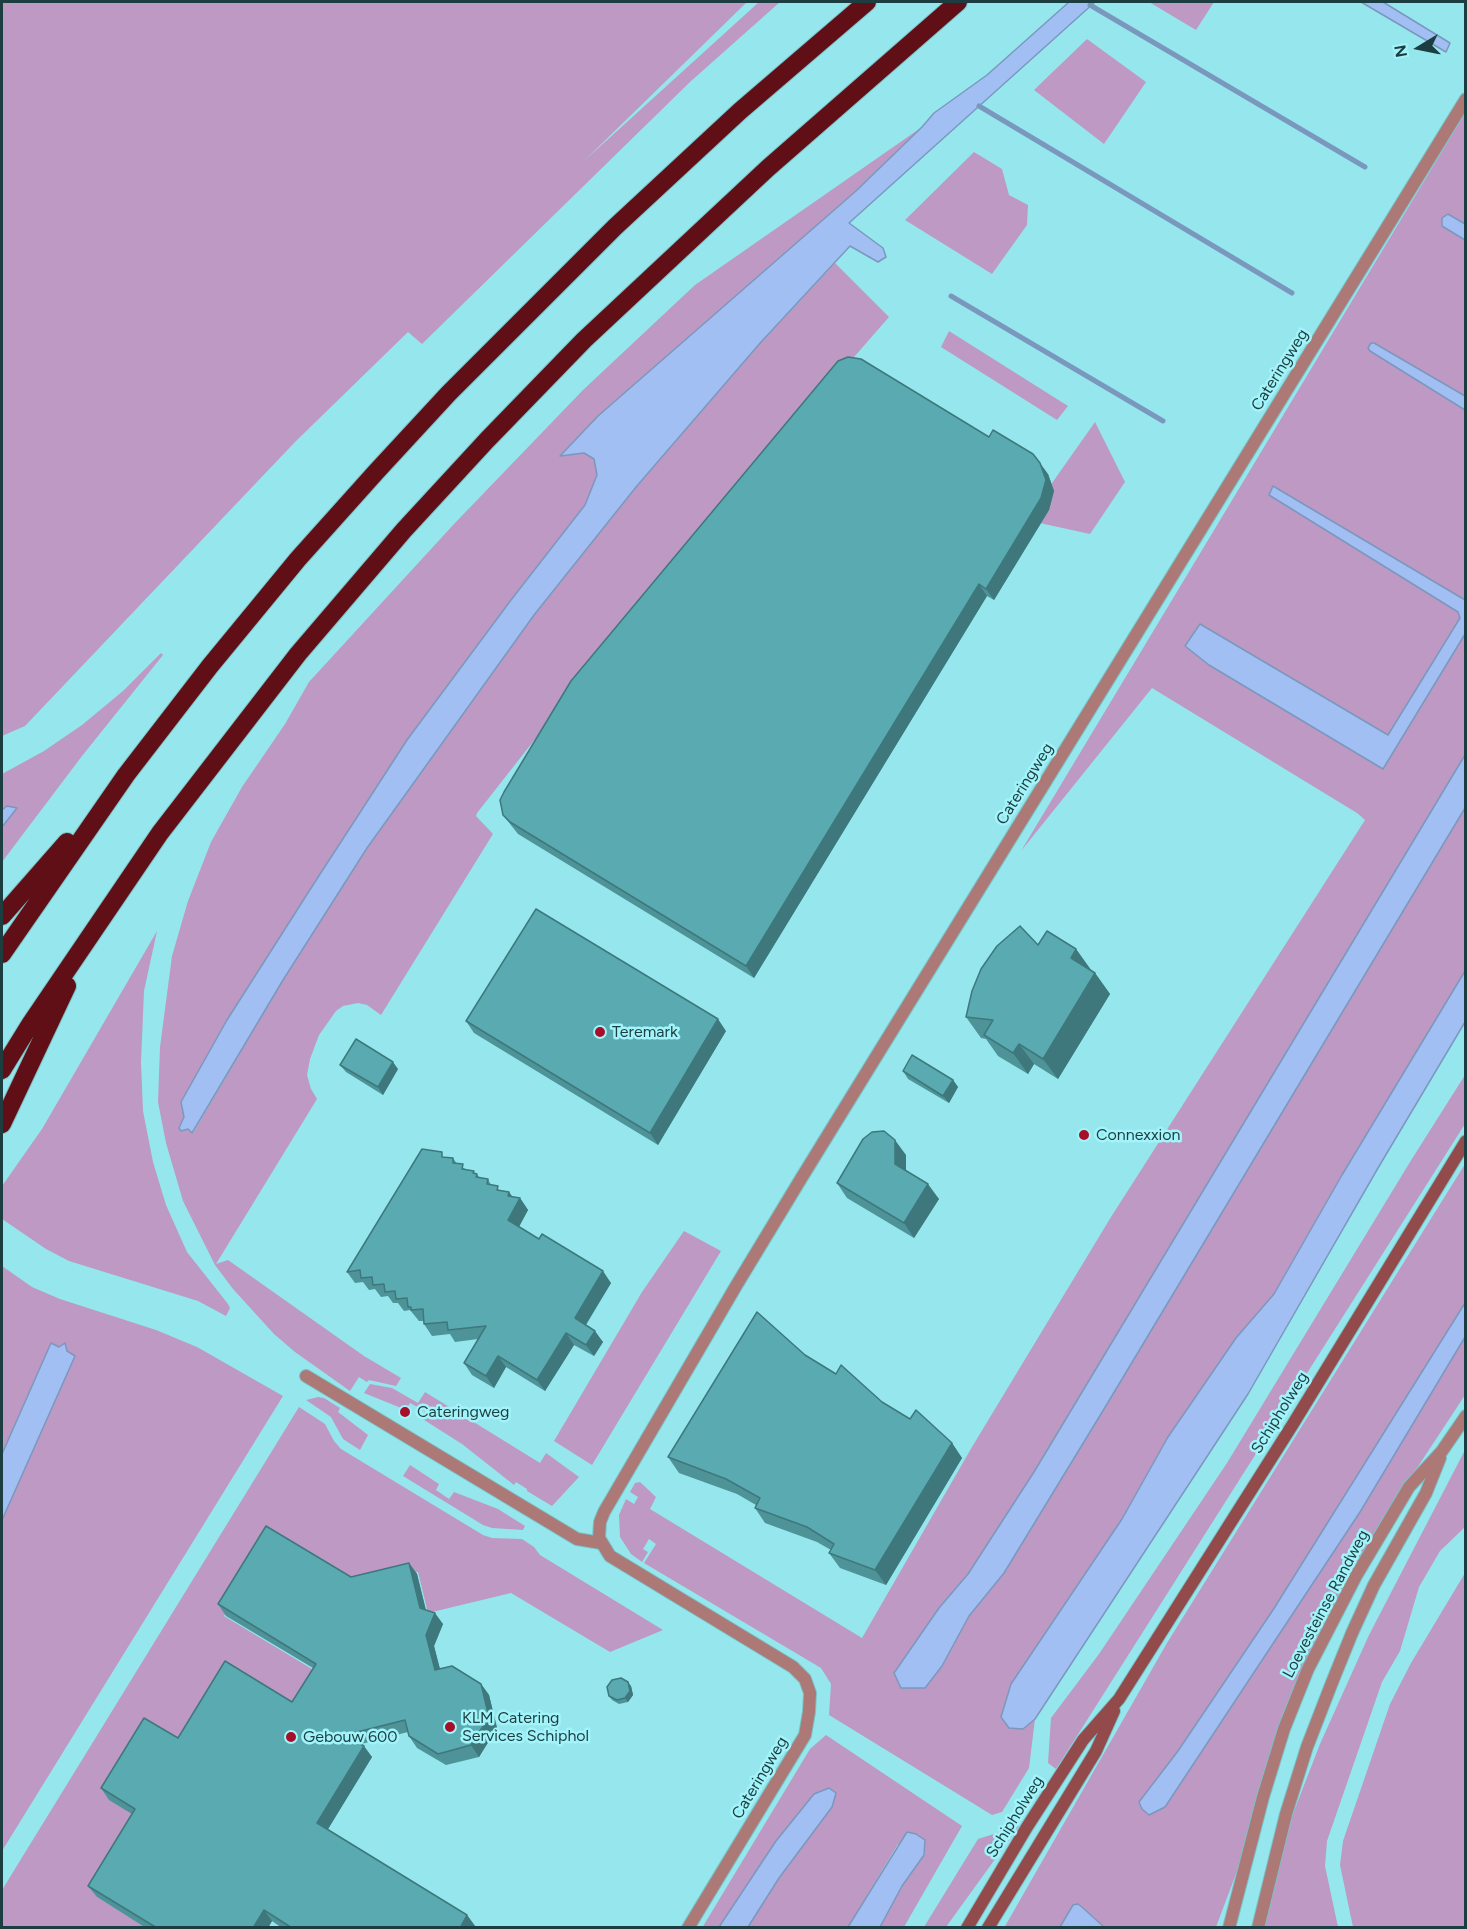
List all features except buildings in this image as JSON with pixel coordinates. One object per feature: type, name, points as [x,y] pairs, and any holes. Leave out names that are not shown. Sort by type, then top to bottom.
[{"type":"highway","points":[[2,954],[126,775],[210,666],[298,559],[449,393],[615,227],[740,111],[867,2]]},
{"type":"highway","points":[[2,1070],[160,833],[298,654],[404,530],[479,448],[584,340],[768,168],[958,2]]},
{"type":"highway","points":[[2,916],[126,775]]},
{"type":"highway","points":[[2,1124],[92,933]]},
{"type":"main road","name":"Schipholweg","points":[[987,1928],[1096,1751],[1119,1699],[1293,1424],[1466,1141]]},
{"type":"main road","name":"Schipholweg","points":[[967,1928],[1083,1740],[1119,1699]]},
{"type":"street","name":"Cateringweg","points":[[688,1928],[805,1735],[810,1712],[810,1693],[805,1679],[793,1667],[615,1560],[606,1552],[601,1543],[600,1522],[604,1512],[784,1206],[1466,99]]},
{"type":"street","points":[[306,1376],[577,1539],[601,1543]]},
{"type":"street","name":"Loevesteinse Randweg","points":[[1229,1928],[1263,1797],[1284,1729],[1308,1669],[1356,1576],[1409,1487],[1442,1451],[1466,1416]]},
{"type":"street","name":"Loevesteinse Randweg","points":[[1258,1928],[1286,1814],[1307,1747],[1352,1633],[1374,1585],[1426,1493],[1442,1451]]},
{"type":"shaded area","points":[[2,2],[747,2],[584,161],[759,2],[780,2],[690,82],[422,344],[408,332],[295,442],[25,726],[2,736]]},
{"type":"shaded area","points":[[1149,2],[1214,2],[1196,30]]},
{"type":"shaded area","points":[[1087,39],[1146,82],[1104,144],[1034,90]]},
{"type":"shaded area","points":[[1465,113],[1465,224],[1448,214],[1442,226],[1465,240],[1465,396],[1374,343],[1370,351],[1465,410],[1465,600],[1273,486],[1269,495],[1458,612],[1460,618],[1388,735],[1200,624],[1185,646],[1383,769],[1465,634],[1465,755],[1034,1472],[968,1574],[939,1608],[894,1673],[942,1666],[969,1616],[1004,1573],[1465,808],[1465,971],[1342,1175],[1274,1294],[1236,1338],[1168,1437],[1122,1519],[1011,1684],[1001,1717],[1009,1728],[1023,1729],[1035,1719],[1029,1768],[1002,1812],[992,1815],[829,1715],[831,1684],[821,1668],[644,1563],[656,1544],[649,1539],[643,1549],[648,1552],[642,1562],[631,1554],[620,1537],[619,1515],[626,1499],[634,1504],[638,1497],[630,1492],[635,1483],[640,1482],[656,1497],[650,1509],[862,1638],[972,1447],[1111,1217],[1365,820],[1152,688],[1021,851]]},
{"type":"shaded area","points":[[922,127],[856,191],[570,454],[577,452],[590,455],[597,465],[597,475],[585,505],[407,740],[313,885],[181,1102],[184,1117],[179,1128],[181,1131],[188,1129],[193,1133],[283,980],[367,848],[534,615],[636,487],[761,342],[835,263],[889,317],[668,570],[477,813],[476,816],[493,834],[381,1015],[367,1005],[358,1003],[343,1006],[336,1011],[319,1035],[310,1059],[307,1075],[317,1099],[216,1264],[228,1260],[364,1356],[401,1378],[396,1386],[369,1380],[367,1382],[359,1377],[350,1391],[295,1352],[274,1334],[233,1289],[215,1265],[183,1201],[166,1143],[158,1102],[160,1047],[172,956],[188,901],[211,842],[242,787],[285,724],[309,682],[454,524],[583,390],[695,285]]},
{"type":"shaded area","points":[[974,152],[1002,169],[1009,195],[1028,205],[1027,225],[992,274],[905,220]]},
{"type":"shaded area","points":[[949,331],[1068,406],[1057,420],[941,347]]},
{"type":"shaded area","points":[[1095,422],[1125,482],[1090,534],[1026,520]]},
{"type":"shaded area","points":[[161,653],[163,655],[82,756],[2,862],[2,774],[44,751],[82,725],[123,691]]},
{"type":"shaded area","points":[[157,931],[144,991],[141,1062],[143,1111],[153,1162],[166,1205],[187,1252],[228,1304],[230,1308],[226,1316],[198,1301],[69,1261],[46,1249],[2,1219],[2,1186],[42,1129]]},
{"type":"shaded area","points":[[1465,1075],[1465,1124],[1056,1769],[1048,1763],[1051,1718],[1099,1654],[1227,1463]]},
{"type":"shaded area","points":[[1465,1164],[1465,1303],[1273,1610],[1178,1751],[1140,1802],[1165,1807],[1360,1512],[1465,1337],[1465,1395],[1381,1523],[1316,1638],[1282,1716],[1245,1850],[1216,1927],[1104,1927],[1078,1904],[1073,1905],[1060,1927],[1004,1928],[1167,1643]]},
{"type":"shaded area","points":[[684,1231],[721,1251],[592,1465],[554,1441],[642,1292]]},
{"type":"shaded area","points":[[2,1266],[32,1287],[60,1299],[156,1330],[197,1347],[283,1396],[2,1851]]},
{"type":"shaded area","points":[[370,1384],[392,1388],[418,1403],[425,1392],[540,1463],[546,1453],[579,1477],[552,1506],[516,1482],[514,1485],[462,1444],[421,1418],[425,1411],[410,1403],[406,1410],[364,1393]]},
{"type":"shaded area","points":[[318,1397],[340,1408],[338,1412],[368,1435],[360,1450],[343,1439],[331,1417],[306,1400]]},
{"type":"shaded area","points":[[299,1407],[325,1424],[341,1449],[483,1535],[492,1538],[522,1539],[534,1547],[540,1555],[663,1630],[610,1652],[511,1593],[428,1613],[418,1572],[358,1587],[272,1535],[224,1616],[322,1675],[299,1712],[143,1820],[97,1897],[145,1927],[2,1927],[2,1890]]},
{"type":"shaded area","points":[[1465,1450],[1465,1527],[1440,1551],[1419,1587],[1400,1651],[1382,1682],[1327,1841],[1325,1866],[1338,1927],[1264,1928],[1282,1842],[1320,1744],[1369,1635]]},
{"type":"shaded area","points":[[410,1465],[439,1484],[436,1490],[449,1499],[454,1492],[498,1509],[525,1526],[523,1530],[492,1528],[483,1525],[403,1476]]},
{"type":"shaded area","points":[[1465,1573],[1465,1927],[1353,1927],[1340,1865],[1343,1841],[1390,1704],[1411,1663]]},
{"type":"shaded area","points":[[826,1735],[962,1826],[904,1927],[880,1927],[902,1886],[924,1855],[898,1844],[848,1927],[748,1927],[779,1878],[776,1841],[719,1927],[702,1928],[810,1749]]},
{"type":"shaded area","points":[[1019,1826],[946,1927],[924,1927],[978,1839]]},
{"type":"water","points":[[1069,2],[1095,2],[849,223],[883,248],[886,257],[878,262],[850,246],[761,342],[636,487],[534,615],[367,848],[283,980],[192,1133],[188,1129],[181,1131],[179,1128],[184,1117],[181,1102],[227,1020],[313,885],[407,740],[585,505],[597,475],[594,459],[584,453],[560,456],[598,416],[856,191],[934,113],[987,75]]},
{"type":"water","points":[[1361,2],[1383,2],[1450,43],[1446,52]]},
{"type":"water","points":[[1448,214],[1465,224],[1465,240],[1442,226],[1442,218]]},
{"type":"water","points":[[1371,343],[1465,396],[1465,410],[1370,351],[1368,348]]},
{"type":"water","points":[[1273,486],[1465,600],[1465,634],[1383,769],[1209,665],[1185,646],[1200,624],[1388,735],[1460,618],[1458,612],[1269,495]]},
{"type":"water","points":[[1465,755],[1465,808],[1104,1409],[1004,1573],[969,1616],[942,1666],[925,1688],[901,1688],[894,1673],[939,1608],[968,1574],[1034,1472]]},
{"type":"water","points":[[7,806],[17,808],[2,827],[2,810]]},
{"type":"water","points":[[1465,971],[1465,1022],[1248,1394],[1035,1719],[1023,1729],[1009,1728],[1001,1717],[1011,1684],[1122,1519],[1168,1437],[1236,1338],[1274,1294],[1342,1175]]},
{"type":"water","points":[[1465,1303],[1465,1337],[1360,1512],[1165,1807],[1149,1815],[1142,1809],[1139,1802],[1178,1751],[1273,1610]]},
{"type":"water","points":[[51,1343],[59,1347],[65,1343],[67,1351],[75,1356],[2,1520],[2,1454]]},
{"type":"water","points":[[829,1788],[836,1793],[832,1807],[779,1878],[748,1927],[719,1927],[776,1841],[814,1794]]},
{"type":"water","points":[[907,1832],[916,1834],[925,1840],[924,1855],[902,1886],[880,1927],[848,1927]]},
{"type":"water","points":[[1078,1904],[1104,1927],[1060,1927],[1073,1905]]},
{"type":"waterway","points":[[1090,5],[1365,167]]},
{"type":"waterway","points":[[979,106],[1292,293]]},
{"type":"waterway","points":[[951,296],[1163,421]]},
{"type":"place","name":"Teremark","points":[[600,1032]]},
{"type":"place","name":"Connexxion","points":[[1084,1135]]},
{"type":"place","name":"Cateringweg","points":[[405,1412]]},
{"type":"place","name":"KLM Catering Services Schiphol","points":[[450,1727]]},
{"type":"place","name":"Gebouw 600","points":[[291,1737]]}]
